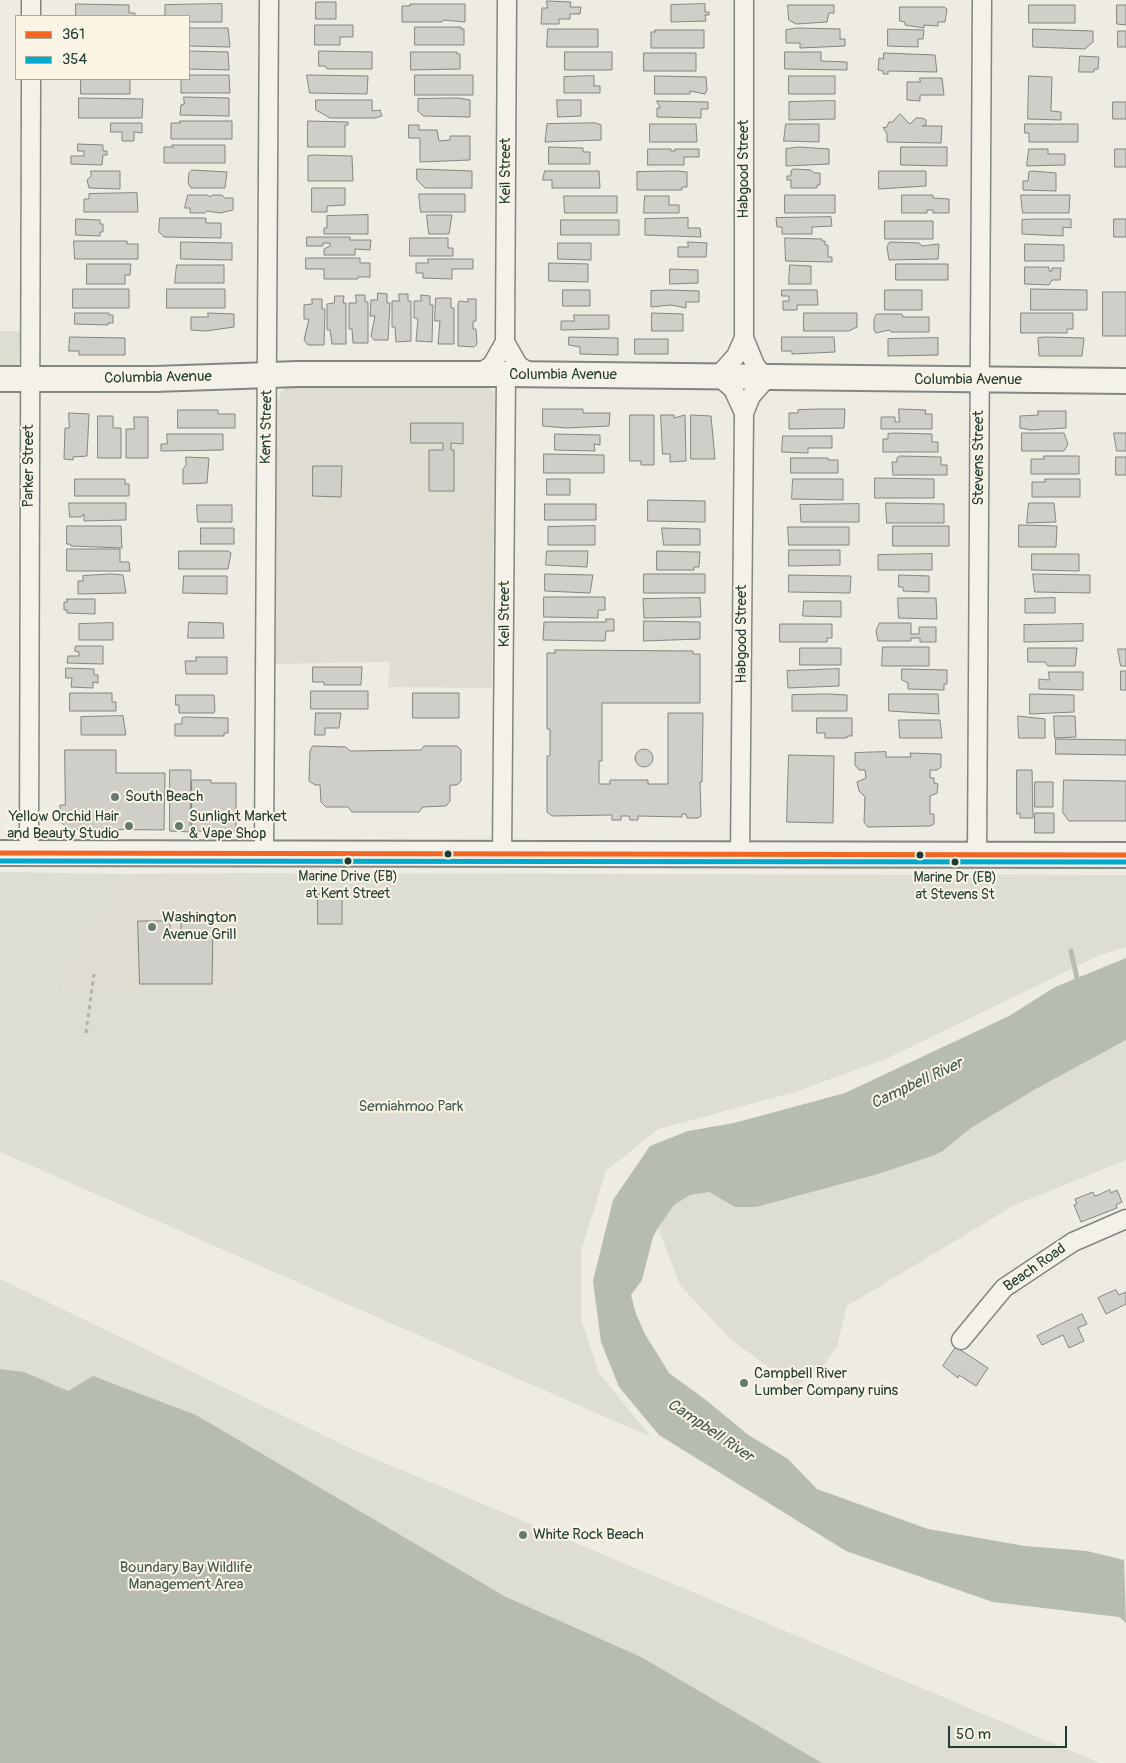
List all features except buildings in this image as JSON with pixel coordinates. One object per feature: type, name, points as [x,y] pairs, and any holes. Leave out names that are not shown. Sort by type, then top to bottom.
[{"type":"street","points":[[30,15],[31,0]]},
{"type":"street","name":"Kent Street","points":[[264,853],[269,0]]},
{"type":"street","name":"Keil Street","points":[[478,374],[492,365],[505,342],[506,0]]},
{"type":"street","name":"Habgood Street","points":[[740,856],[744,413],[751,396],[766,378],[755,365],[744,338],[744,0]]},
{"type":"street","name":"Stevens Street","points":[[977,856],[982,0]]},
{"type":"street","name":"Parker Street","points":[[29,853],[30,80]]},
{"type":"street","name":"Habgood Street","points":[[744,338],[736,356],[718,376],[732,389],[744,413]]},
{"type":"street","name":"Keil Street","points":[[505,342],[518,365],[531,374]]},
{"type":"street","name":"Columbia Avenue","points":[[0,379],[162,378],[268,374],[531,374],[1126,381]]},
{"type":"street","name":"Keil Street","points":[[502,855],[506,374]]},
{"type":"street","points":[[0,853],[740,856],[1126,855]]},
{"type":"street","name":"Beach Road","points":[[961,1340],[1004,1288],[1073,1242],[1126,1219]]},
{"type":"path","points":[[86,1033],[94,974]]},
{"type":"shaded area","points":[[289,385],[484,385],[495,392],[498,398],[498,482],[494,514],[492,688],[388,687],[390,662],[271,664],[276,408],[281,392]]},
{"type":"shaded area","points":[[234,873],[234,999],[58,998],[56,981],[125,874]]},
{"type":"green space","points":[[0,331],[21,331],[18,365],[0,372]]},
{"type":"green space","name":"Semiahmoo Park","points":[[0,872],[125,874],[56,981],[58,998],[234,999],[234,873],[1126,875],[1126,947],[1100,955],[888,1058],[795,1092],[658,1129],[606,1171],[581,1251],[581,1319],[599,1373],[651,1437],[0,1152]]},
{"type":"green space","points":[[1126,1040],[1126,1160],[1013,1206],[847,1306],[837,1346],[819,1372],[795,1386],[730,1339],[680,1285],[658,1228],[674,1205],[690,1195],[709,1192],[735,1207],[878,1174],[943,1151],[971,1128],[1036,1089]]},
{"type":"green space","name":"Boundary Bay Wildlife Management Area","points":[[0,1279],[354,1450],[1100,1763],[0,1763]]},
{"type":"water","name":"Campbell River","points":[[1126,958],[1126,1040],[1036,1089],[971,1128],[943,1151],[932,1156],[878,1174],[756,1207],[735,1207],[709,1192],[690,1195],[674,1205],[658,1228],[653,1237],[642,1280],[631,1295],[636,1314],[645,1334],[669,1373],[706,1400],[747,1434],[788,1459],[817,1489],[928,1529],[1025,1546],[1087,1551],[1124,1560],[1126,1623],[1119,1617],[993,1602],[846,1551],[659,1435],[619,1387],[601,1342],[593,1281],[613,1200],[650,1146],[688,1131],[734,1123],[845,1093],[1009,1016],[1055,987]]},
{"type":"water","name":"Boundary Bay Wildlife Management Area","points":[[0,1369],[24,1372],[68,1391],[93,1376],[196,1415],[506,1597],[641,1657],[822,1763],[0,1763]]},
{"type":"waterway","points":[[1071,951],[1078,983]]},
{"type":"transit line","name":"361","points":[[0,853],[1126,855]]},
{"type":"transit line","name":"354","points":[[0,861],[1126,862]]},
{"type":"place","name":"South Beach","points":[[115,797]]},
{"type":"place","name":"Yellow Orchid Hair and Beauty Studio","points":[[129,826]]},
{"type":"place","name":"Sunlight Market & Vape Shop","points":[[179,826]]},
{"type":"place","name":"Marine Drive (EB) at Kent Street","points":[[348,861]]},
{"type":"place","name":"Marine Dr (EB) at Stevens St","points":[[955,862]]},
{"type":"place","name":"Washington Avenue Grill","points":[[152,927]]},
{"type":"place","name":"Campbell River Lumber Company ruins","points":[[744,1383]]},
{"type":"place","name":"White Rock Beach","points":[[523,1535]]}]
